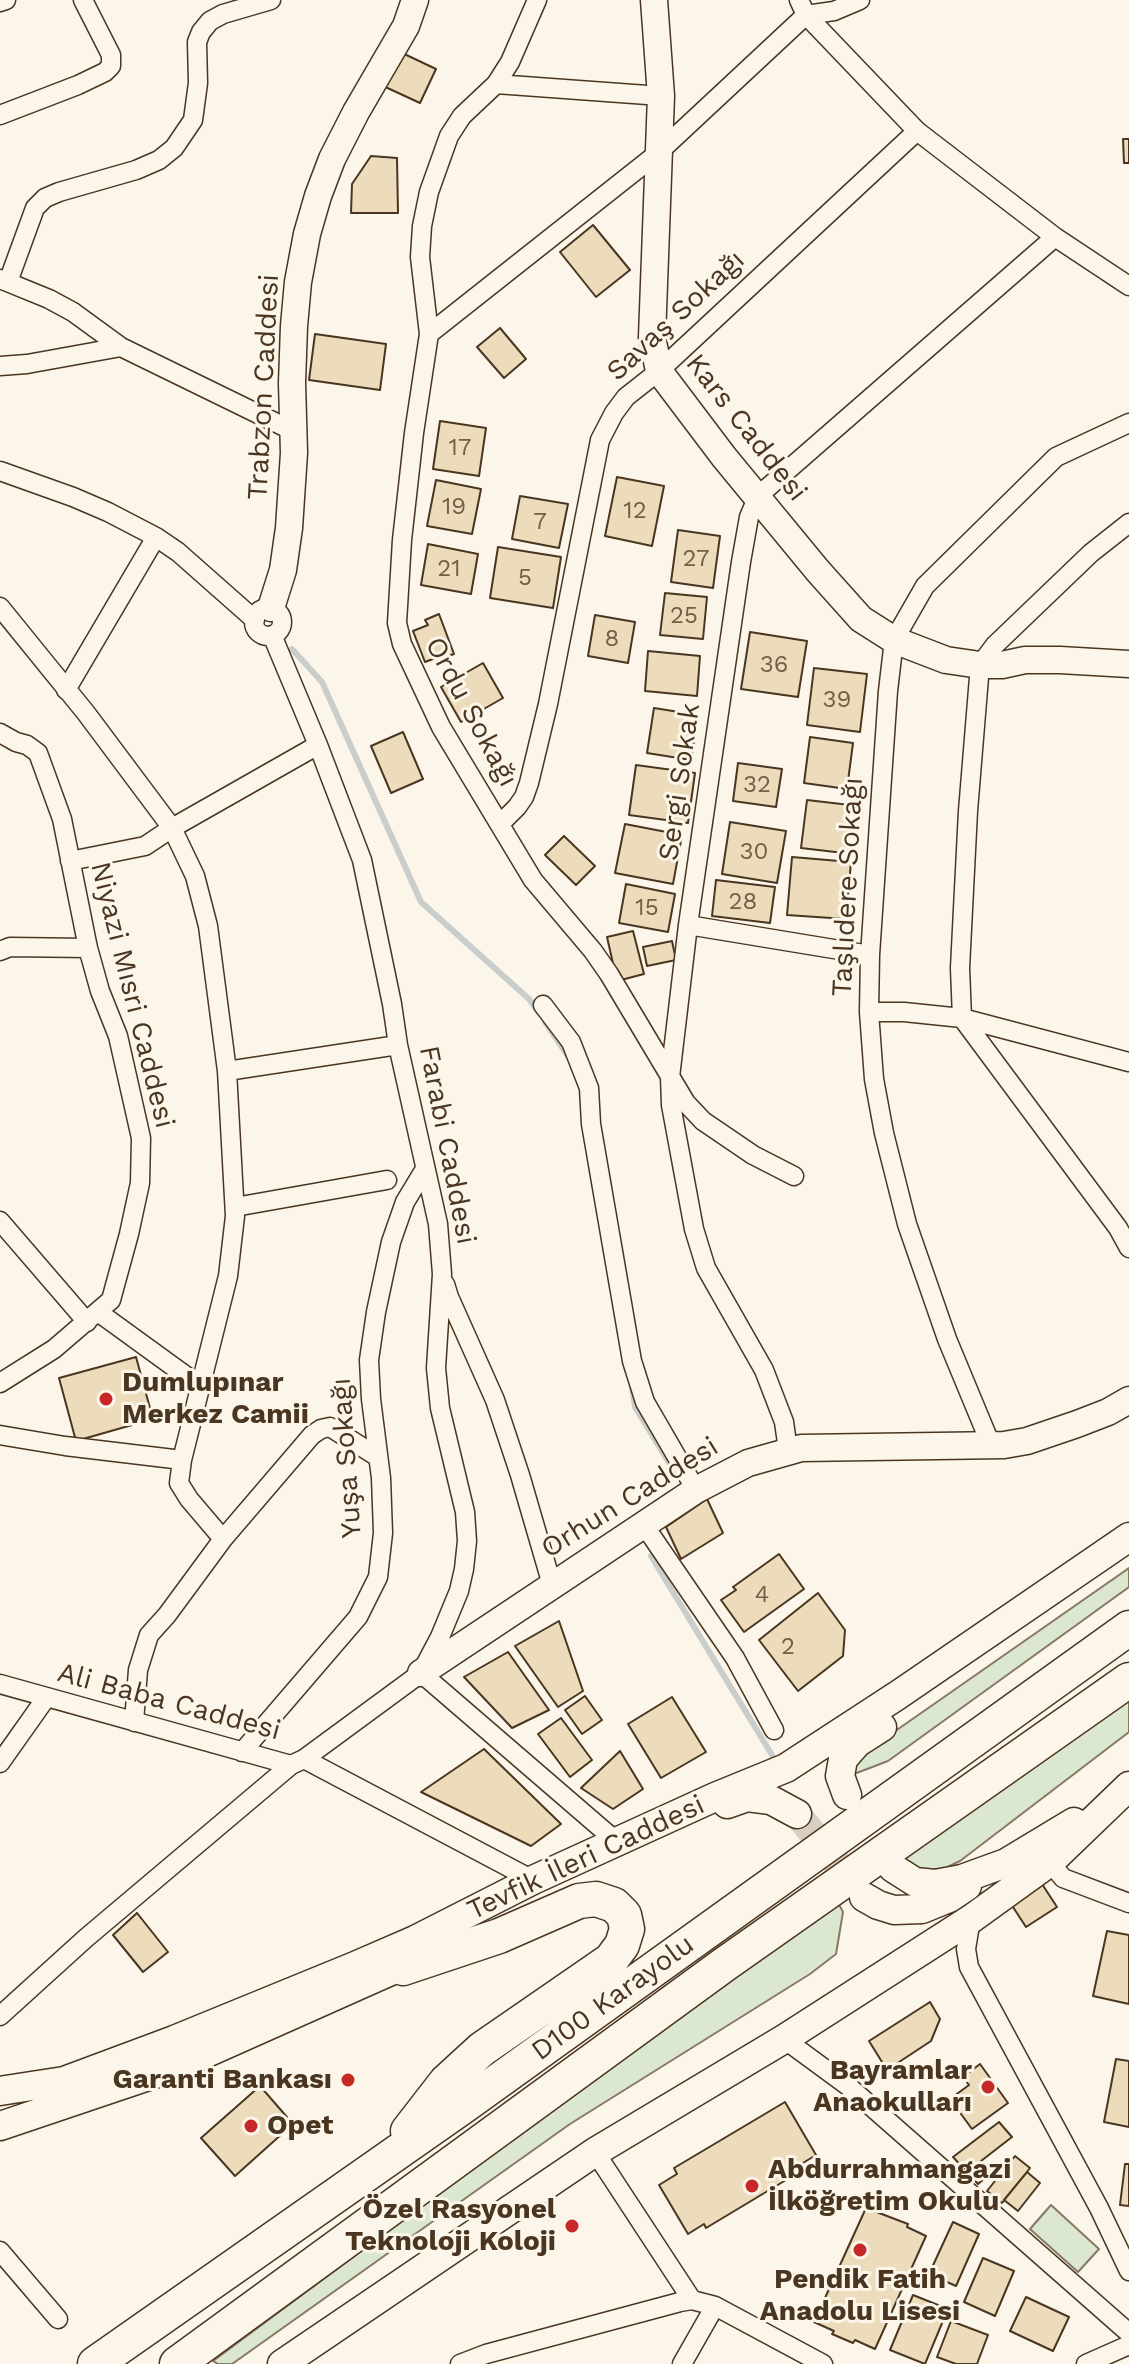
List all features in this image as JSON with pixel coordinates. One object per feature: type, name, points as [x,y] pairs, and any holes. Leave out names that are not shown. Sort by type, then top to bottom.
[{"type":"highway","points":[[1092,1655],[1129,1619]]},
{"type":"highway","name":"D100 Karayolu","points":[[95,2364],[1129,1628]]},
{"type":"highway","name":"D100 Karayolu","points":[[177,2364],[725,1964],[1129,1680]]},
{"type":"highway","points":[[386,2159],[446,2082],[482,2049],[611,1960],[622,1945],[627,1929],[624,1915],[614,1905],[596,1899],[579,1901],[499,1936],[403,1968]]},
{"type":"highway","points":[[193,2364],[267,2300]]},
{"type":"main road","name":"Tevfik İleri Caddesi","points":[[0,2091],[64,2081],[174,2040],[415,1940],[533,1880],[786,1768],[1129,1537]]},
{"type":"main road","points":[[847,1795],[840,1776],[843,1759],[857,1743],[1129,1556]]},
{"type":"main road","points":[[864,1897],[894,1910],[922,1909],[949,1898],[1068,1827],[1129,1777]]},
{"type":"main road","points":[[282,2364],[595,2152],[784,2039],[971,1919],[1050,1862],[1129,1786]]},
{"type":"main road","points":[[0,2126],[175,2067],[403,1968],[594,1866],[713,1808],[747,1797],[771,1800],[797,1814]]},
{"type":"main road","points":[[893,1868],[915,1882],[935,1884],[962,1879],[1006,1863]]},
{"type":"street","points":[[0,2],[6,0]]},
{"type":"street","points":[[0,115],[78,85],[111,66],[111,55],[83,0]]},
{"type":"street","points":[[271,0],[223,14],[210,21],[201,32],[197,42],[198,83],[193,120],[174,148],[159,160],[136,170],[45,198],[35,208],[4,280],[73,312],[121,347],[293,431]]},
{"type":"street","name":"Trabzon Caddesi","points":[[263,614],[283,570],[289,528],[298,282],[311,222],[332,159],[406,26],[415,0]]},
{"type":"street","name":"Ordu Sokağı","points":[[537,0],[510,62],[496,84],[462,116],[449,136],[429,192],[420,257],[429,334],[402,540],[397,623],[402,644],[441,727],[533,880],[609,974],[686,1103],[703,1121],[753,1155],[794,1176]]},
{"type":"street","name":"Kars Caddesi","points":[[654,0],[661,96],[652,337],[659,371],[724,457],[861,619],[894,640],[946,660],[1024,670],[1129,676]]},
{"type":"street","points":[[802,7],[834,11],[860,0]]},
{"type":"street","points":[[802,7],[917,131],[1055,237],[1129,286]]},
{"type":"street","points":[[429,334],[658,153],[802,7]]},
{"type":"street","points":[[496,84],[661,96]]},
{"type":"street","name":"Savaş Sokağı","points":[[500,824],[517,807],[529,783],[558,658],[600,440],[614,413],[626,397],[659,371],[917,131]]},
{"type":"street","points":[[758,496],[1055,237]]},
{"type":"street","points":[[0,366],[121,347]]},
{"type":"street","name":"Taşlıdere Sokağı","points":[[991,1445],[937,1312],[903,1211],[874,1079],[869,1012],[870,955],[894,640],[925,586],[1056,457],[1129,423]]},
{"type":"street","points":[[0,471],[73,497],[156,537],[263,614]]},
{"type":"street","name":"Sergi Sokak","points":[[758,496],[749,517],[741,562],[688,925],[670,1077],[679,1156],[694,1229],[706,1268],[764,1370],[784,1422],[788,1450]]},
{"type":"street","points":[[1129,523],[1091,553],[995,645],[966,843],[960,968],[962,1018],[1124,1224],[1129,1248]]},
{"type":"street","points":[[66,690],[156,537]]},
{"type":"street","points":[[0,607],[172,828],[195,876],[208,926],[227,1071],[235,1207],[228,1276],[179,1483],[223,1539]]},
{"type":"street","name":"Farabi Caddesi","points":[[0,2016],[86,1938],[298,1762],[421,1673],[440,1637],[459,1591],[464,1569],[467,1541],[465,1512],[440,1408],[436,1368],[442,1274],[438,1224],[398,1045],[362,860],[272,635],[279,630],[282,622],[279,613],[263,614]]},
{"type":"street","name":"Kars Caddesi","points":[[991,665],[1025,660],[1129,664]]},
{"type":"street","name":"Niyazi Mısri Caddesi","points":[[0,733],[38,753],[62,819],[88,948],[100,991],[118,1036],[141,1138],[140,1183],[111,1300],[54,1349],[0,1383]]},
{"type":"street","points":[[70,861],[145,846],[318,745]]},
{"type":"street","points":[[688,925],[870,955]]},
{"type":"street","points":[[0,951],[10,947],[88,948]]},
{"type":"street","points":[[543,1005],[571,1042],[589,1088],[591,1124],[632,1361],[645,1402],[696,1490]]},
{"type":"street","points":[[869,1012],[962,1018],[1129,1062]]},
{"type":"street","points":[[227,1071],[398,1045]]},
{"type":"street","name":"Yuşa Sokağı","points":[[242,1752],[358,1617],[378,1577],[383,1533],[369,1360],[391,1242],[405,1202],[425,1169]]},
{"type":"street","points":[[235,1207],[387,1180]]},
{"type":"street","points":[[1,1222],[92,1317],[200,1386]]},
{"type":"street","points":[[442,1274],[449,1297],[495,1400],[552,1585]]},
{"type":"street","name":"Orhun Caddesi","points":[[421,1673],[696,1490],[748,1463],[788,1450],[991,1445],[1027,1441],[1108,1412],[1129,1400]]},
{"type":"street","points":[[134,1722],[138,1670],[149,1635],[223,1539],[312,1435],[330,1427],[378,1457]]},
{"type":"street","points":[[0,1435],[182,1460]]},
{"type":"street","points":[[644,1525],[735,1658],[774,1730]]},
{"type":"street","points":[[421,1673],[617,1842]]},
{"type":"street","name":"Ali Baba Caddesi","points":[[0,1684],[242,1752],[298,1762],[533,1880]]},
{"type":"street","points":[[0,1763],[46,1698]]},
{"type":"street","points":[[1050,1862],[1063,1878],[1129,1903]]},
{"type":"street","points":[[971,1919],[966,1949],[969,1967],[1099,2208],[1129,2271]]},
{"type":"street","points":[[784,2039],[848,2086],[1129,2333]]},
{"type":"street","points":[[595,2152],[692,2300]]},
{"type":"street","points":[[0,2251],[58,2319]]},
{"type":"street","points":[[460,2364],[486,2354],[692,2300],[715,2306],[823,2364]]},
{"type":"street","points":[[682,2364],[715,2306]]},
{"type":"street","points":[[1086,2364],[1129,2345]]},
{"type":"green space","points":[[1129,1568],[1129,1587],[888,1761],[854,1774],[848,1764]]},
{"type":"green space","points":[[1129,1693],[1129,1732],[960,1861],[927,1877],[902,1860]]},
{"type":"green space","points":[[836,1899],[843,1912],[836,1954],[810,1974],[570,2124],[232,2364],[213,2361]]},
{"type":"green space","points":[[1051,2205],[1099,2249],[1078,2272],[1030,2229]]},
{"type":"building","points":[[398,51],[436,69],[420,103],[381,85]]},
{"type":"building","points":[[1123,139],[1129,139],[1129,163],[1124,163]]},
{"type":"building","points":[[371,156],[397,158],[398,213],[351,213],[352,184]]},
{"type":"building","points":[[593,225],[630,270],[596,297],[560,252]]},
{"type":"building","points":[[500,328],[526,359],[504,378],[477,347]]},
{"type":"building","points":[[315,334],[386,344],[380,390],[309,380]]},
{"type":"building","points":[[440,421],[486,428],[479,476],[433,469]]},
{"type":"building","points":[[617,477],[664,486],[652,546],[605,536]]},
{"type":"building","points":[[436,480],[481,489],[472,534],[427,526]]},
{"type":"building","points":[[520,496],[568,504],[559,548],[512,539]]},
{"type":"building","points":[[678,530],[720,536],[713,588],[671,582]]},
{"type":"building","points":[[428,544],[478,554],[471,594],[421,585]]},
{"type":"building","points":[[498,547],[561,557],[553,608],[490,598]]},
{"type":"building","points":[[665,593],[707,597],[703,639],[660,635]]},
{"type":"building","points":[[439,614],[454,654],[425,662],[413,631],[428,625],[425,620]]},
{"type":"building","points":[[595,615],[635,622],[628,663],[588,656]]},
{"type":"building","points":[[750,632],[807,641],[798,697],[741,689]]},
{"type":"building","points":[[648,651],[700,656],[697,696],[645,691]]},
{"type":"building","points":[[483,663],[503,698],[461,722],[441,687]]},
{"type":"building","points":[[814,668],[867,674],[860,732],[807,725]]},
{"type":"building","points":[[654,708],[698,715],[691,760],[647,753]]},
{"type":"building","points":[[403,732],[423,779],[391,793],[371,746]]},
{"type":"building","points":[[810,737],[853,743],[847,789],[804,783]]},
{"type":"building","points":[[738,763],[782,769],[776,807],[733,801]]},
{"type":"building","points":[[636,765],[695,773],[688,823],[629,815]]},
{"type":"building","points":[[807,800],[850,805],[844,853],[801,848]]},
{"type":"building","points":[[730,822],[786,831],[777,883],[722,874]]},
{"type":"building","points":[[625,824],[682,835],[673,884],[615,873]]},
{"type":"building","points":[[564,836],[595,866],[576,885],[545,855]]},
{"type":"building","points":[[792,857],[851,862],[846,919],[787,915]]},
{"type":"building","points":[[716,880],[775,887],[770,923],[712,916]]},
{"type":"building","points":[[626,884],[675,894],[668,932],[619,923]]},
{"type":"building","points":[[633,931],[644,974],[617,981],[607,937]]},
{"type":"building","points":[[672,941],[676,960],[647,966],[643,947]]},
{"type":"building","name":"Dumlupınar Merkez Camii","points":[[136,1357],[153,1419],[76,1441],[59,1378]]},
{"type":"building","points":[[707,1499],[723,1533],[681,1559],[666,1527]]},
{"type":"building","points":[[779,1554],[804,1589],[744,1632],[721,1600],[736,1590],[733,1587]]},
{"type":"building","points":[[818,1593],[845,1630],[843,1656],[798,1691],[759,1640]]},
{"type":"building","points":[[559,1621],[583,1691],[558,1707],[515,1646]]},
{"type":"building","points":[[508,1652],[549,1710],[512,1728],[464,1677]]},
{"type":"building","points":[[585,1696],[602,1720],[582,1734],[565,1710]]},
{"type":"building","points":[[672,1697],[706,1752],[661,1778],[628,1724]]},
{"type":"building","points":[[561,1718],[592,1760],[570,1777],[538,1734]]},
{"type":"building","points":[[484,1749],[561,1824],[531,1846],[421,1792]]},
{"type":"building","points":[[620,1751],[643,1789],[613,1809],[581,1788]]},
{"type":"building","points":[[1042,1884],[1057,1907],[1026,1927],[1011,1904]]},
{"type":"building","points":[[137,1913],[168,1952],[143,1972],[113,1935]]},
{"type":"building","points":[[1107,1931],[1129,1935],[1129,2004],[1093,1996]]},
{"type":"building","points":[[930,2002],[940,2019],[931,2041],[887,2070],[869,2041]]},
{"type":"building","points":[[1116,2059],[1129,2061],[1129,2127],[1104,2122]]},
{"type":"building","points":[[980,2064],[1008,2103],[972,2129],[950,2099],[969,2085],[963,2077]]},
{"type":"building","points":[[260,2086],[293,2124],[235,2176],[201,2138]]},
{"type":"building","points":[[785,2102],[816,2155],[798,2166],[801,2171],[706,2228],[704,2224],[688,2234],[659,2185],[677,2174],[674,2168]]},
{"type":"building","points":[[999,2122],[1012,2137],[981,2161],[991,2173],[978,2184],[953,2157]]},
{"type":"building","points":[[1015,2156],[1030,2168],[1002,2203],[987,2191]]},
{"type":"building","points":[[1125,2164],[1129,2164],[1129,2206],[1120,2205]]},
{"type":"building","points":[[1027,2172],[1040,2183],[1018,2211],[1004,2200]]},
{"type":"building","name":"Pendik Fatih Anadolu Lisesi","points":[[866,2208],[908,2224],[907,2227],[926,2236],[875,2349],[832,2334],[834,2331],[814,2322]]},
{"type":"building","points":[[953,2222],[979,2234],[956,2286],[929,2274]]},
{"type":"building","points":[[983,2258],[1014,2271],[995,2316],[964,2302]]},
{"type":"building","points":[[913,2295],[948,2309],[925,2364],[890,2350]]},
{"type":"building","points":[[1026,2297],[1069,2317],[1053,2351],[1010,2331]]},
{"type":"building","points":[[951,2321],[988,2335],[977,2364],[956,2364],[937,2357]]},
{"type":"waterway","points":[[292,649],[322,682],[421,902],[529,999],[539,1013]]},
{"type":"waterway","points":[[545,1022],[568,1056]]},
{"type":"waterway","points":[[632,1387],[635,1407],[674,1471]]},
{"type":"waterway","points":[[651,1556],[772,1755]]},
{"type":"tunnel","points":[[797,1814],[862,1894]]},
{"type":"place","name":"Dumlupınar Merkez Camii","points":[[106,1399]]},
{"type":"place","name":"Garanti Bankası","points":[[348,2080]]},
{"type":"place","name":"Bayramlar Anaokulları","points":[[988,2087]]},
{"type":"place","name":"Opet","points":[[251,2126]]},
{"type":"place","name":"Abdurrahmangazi İlköğretim Okulu","points":[[752,2186]]},
{"type":"place","name":"Özel Rasyonel Teknoloji Koloji","points":[[572,2226]]},
{"type":"place","name":"Pendik Fatih Anadolu Lisesi","points":[[860,2250]]}]
